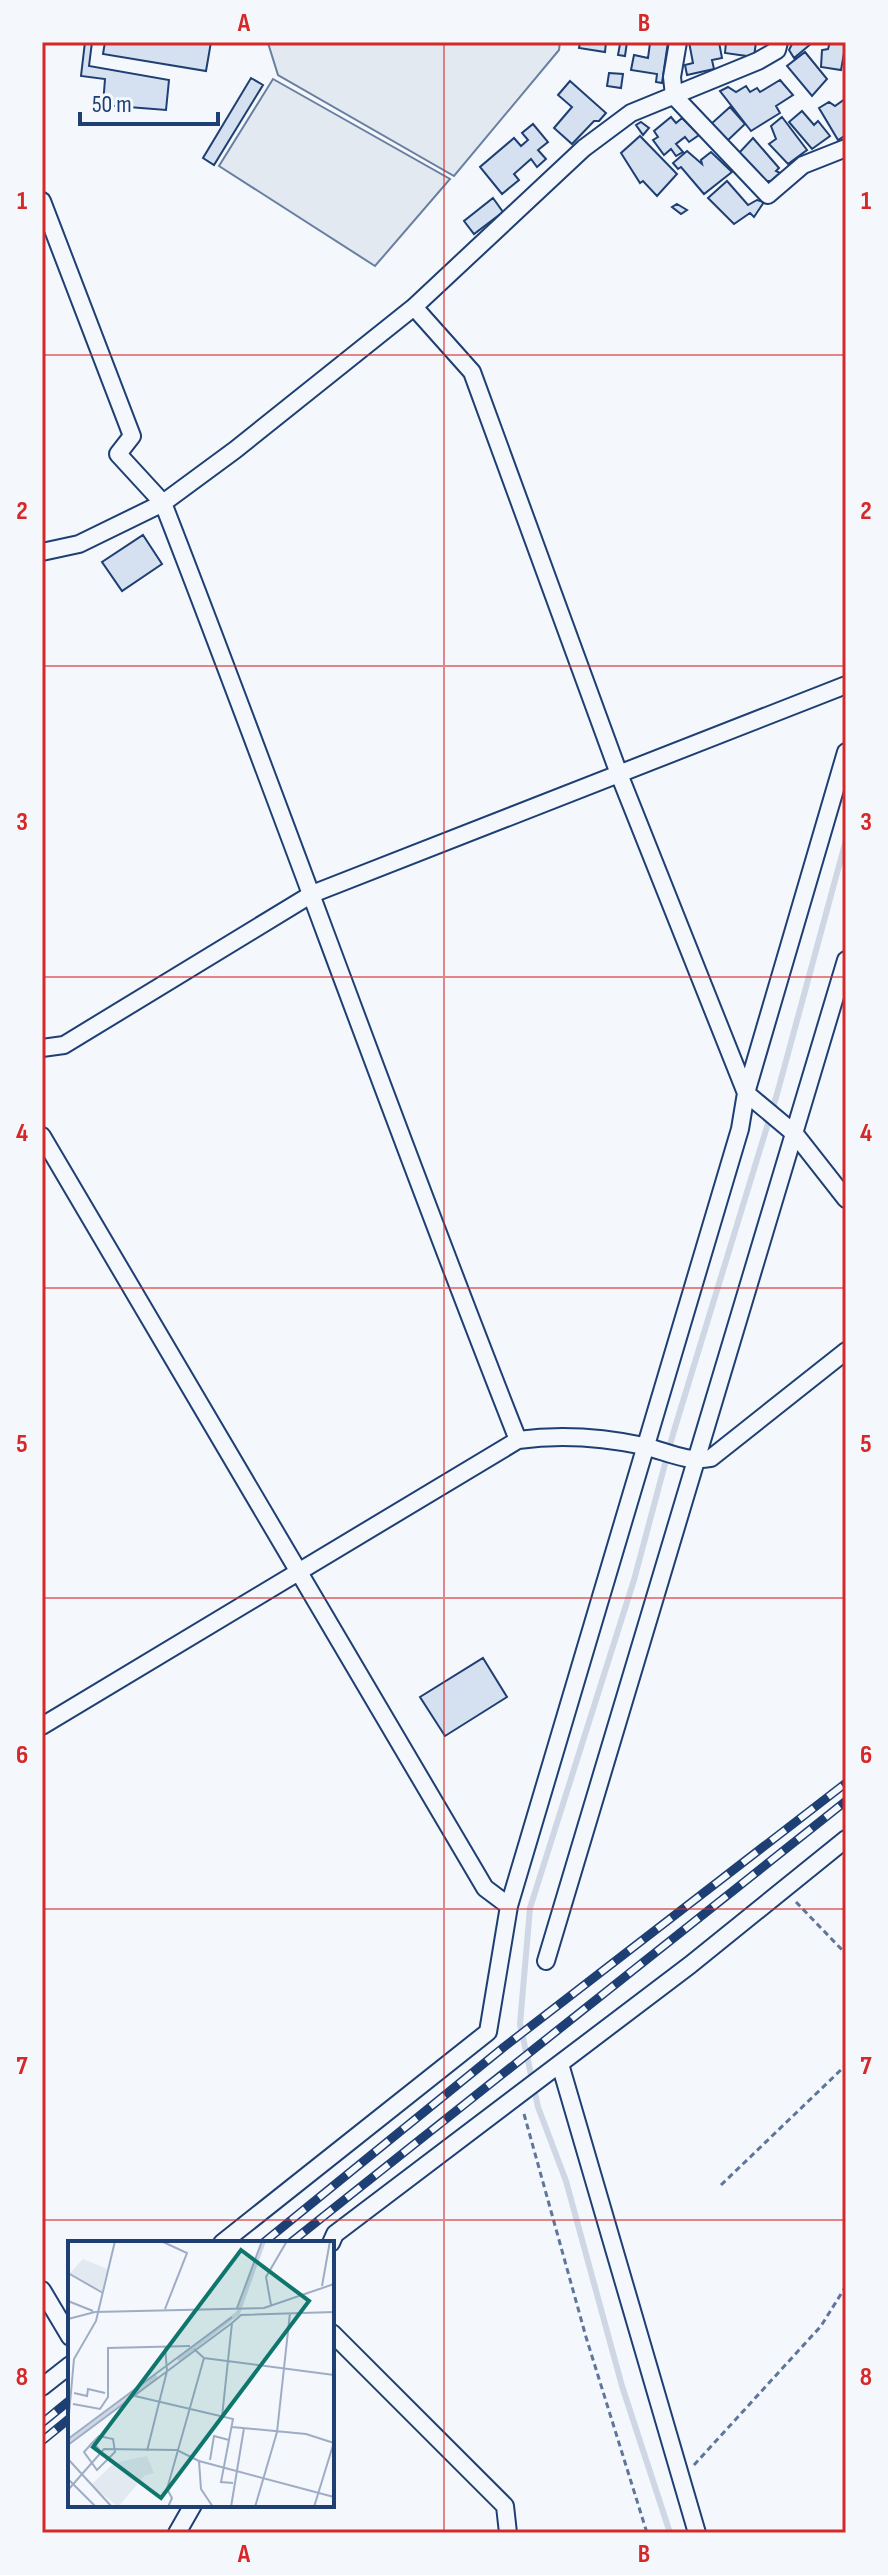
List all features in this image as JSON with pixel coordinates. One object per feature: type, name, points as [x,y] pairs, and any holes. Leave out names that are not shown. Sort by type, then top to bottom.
[{"type":"street","points":[[678,42],[672,77],[674,96],[768,195],[803,165],[846,148]]},
{"type":"street","points":[[42,552],[79,544],[163,503],[414,307],[584,148],[631,113],[758,61],[777,50],[779,42]]},
{"type":"street","points":[[42,201],[132,436],[118,454],[163,503],[312,894],[410,1166],[518,1440]]},
{"type":"street","points":[[414,307],[472,372],[619,774],[746,1093],[795,1134],[846,1199]]},
{"type":"street","points":[[42,1048],[64,1045],[312,894],[846,685]]},
{"type":"street","points":[[225,2241],[488,2032],[509,1906],[643,1446],[740,1129],[746,1093],[846,752]]},
{"type":"street","points":[[546,1961],[846,960]]},
{"type":"street","points":[[42,1136],[485,1888],[509,1906]]},
{"type":"street","points":[[42,1726],[518,1440],[561,1434],[643,1446],[695,1461],[711,1458],[846,1351]]},
{"type":"street","points":[[332,2241],[335,2234],[560,2064],[846,1839]]},
{"type":"street","points":[[560,2064],[697,2533]]},
{"type":"street","points":[[42,2290],[68,2334]]},
{"type":"street","points":[[334,2335],[505,2506],[508,2533]]},
{"type":"street","points":[[42,2387],[68,2367]]},
{"type":"street","points":[[177,2533],[192,2507]]},
{"type":"path","points":[[784,1889],[846,1954]]},
{"type":"path","points":[[721,2185],[846,2065]]},
{"type":"path","points":[[519,2095],[574,2296],[647,2533]]},
{"type":"path","points":[[680,2479],[821,2326],[846,2286]]},
{"type":"shaded area","points":[[560,42],[559,50],[454,176],[278,75],[268,43]]},
{"type":"shaded area","points":[[273,79],[450,179],[375,266],[219,166]]},
{"type":"building","points":[[85,42],[92,42],[89,66],[169,80],[166,110],[103,105],[105,79],[81,76]]},
{"type":"building","points":[[105,42],[211,42],[206,71],[103,54]]},
{"type":"building","points":[[580,42],[606,42],[605,52],[579,48]]},
{"type":"building","points":[[607,42],[627,42],[625,56],[618,55],[620,44]]},
{"type":"building","points":[[643,42],[668,42],[662,83],[656,82],[657,74],[631,70],[634,55],[648,58],[650,43]]},
{"type":"building","points":[[689,42],[719,42],[722,58],[712,60],[714,69],[687,75],[685,65],[693,63]]},
{"type":"building","points":[[726,42],[756,42],[754,57],[725,53]]},
{"type":"building","points":[[793,42],[812,43],[794,58],[789,50]]},
{"type":"building","points":[[830,42],[846,42],[841,70],[821,67],[822,50],[828,49]]},
{"type":"building","points":[[805,52],[827,79],[812,96],[787,66]]},
{"type":"building","points":[[609,73],[623,74],[621,88],[607,86]]},
{"type":"building","points":[[251,78],[263,85],[214,165],[203,158]]},
{"type":"building","points":[[780,80],[793,95],[776,106],[780,113],[751,131],[720,91],[728,87],[736,92],[746,86],[750,92],[757,88],[760,92]]},
{"type":"building","points":[[570,81],[606,113],[572,144],[554,128],[572,107],[558,95]]},
{"type":"building","points":[[845,99],[846,135],[838,140],[819,108],[829,102],[835,106]]},
{"type":"building","points":[[730,107],[745,124],[726,142],[711,124]]},
{"type":"building","points":[[802,111],[814,125],[818,121],[830,136],[812,149],[789,122]]},
{"type":"building","points":[[671,117],[676,123],[682,118],[699,135],[689,142],[685,137],[676,144],[683,152],[676,156],[671,149],[664,155],[653,140],[658,137],[654,131]]},
{"type":"building","points":[[782,117],[807,150],[788,164],[769,144],[776,139],[771,126]]},
{"type":"building","points":[[641,122],[649,128],[643,135],[636,125]]},
{"type":"building","points":[[533,124],[548,142],[538,150],[546,159],[537,167],[531,159],[514,174],[519,180],[502,194],[480,167],[514,138],[521,146],[528,140],[522,133]]},
{"type":"building","points":[[640,136],[677,174],[657,196],[643,181],[640,183],[621,153]]},
{"type":"building","points":[[753,138],[779,168],[776,171],[780,173],[771,181],[763,181],[739,153]]},
{"type":"building","points":[[687,151],[702,164],[701,160],[711,152],[732,172],[704,194],[681,167],[678,169],[673,163]]},
{"type":"building","points":[[727,181],[748,205],[757,200],[764,202],[754,217],[750,213],[734,224],[708,198]]},
{"type":"building","points":[[493,198],[503,212],[474,234],[464,221]]},
{"type":"building","points":[[677,204],[687,210],[681,214],[672,207]]},
{"type":"building","points":[[143,535],[162,564],[122,591],[102,562]]},
{"type":"building","points":[[483,1658],[507,1697],[445,1736],[420,1697]]},
{"type":"waterway","points":[[670,2533],[622,2386],[566,2181],[538,2107],[520,2024],[530,1908],[634,1580],[673,1434],[777,1094],[846,840]]},
{"type":"railway","points":[[265,2241],[504,2047],[846,1783]]},
{"type":"railway","points":[[293,2241],[846,1801]]},
{"type":"railway","points":[[42,2423],[68,2402]]},
{"type":"railway","points":[[42,2441],[68,2420]]}]
